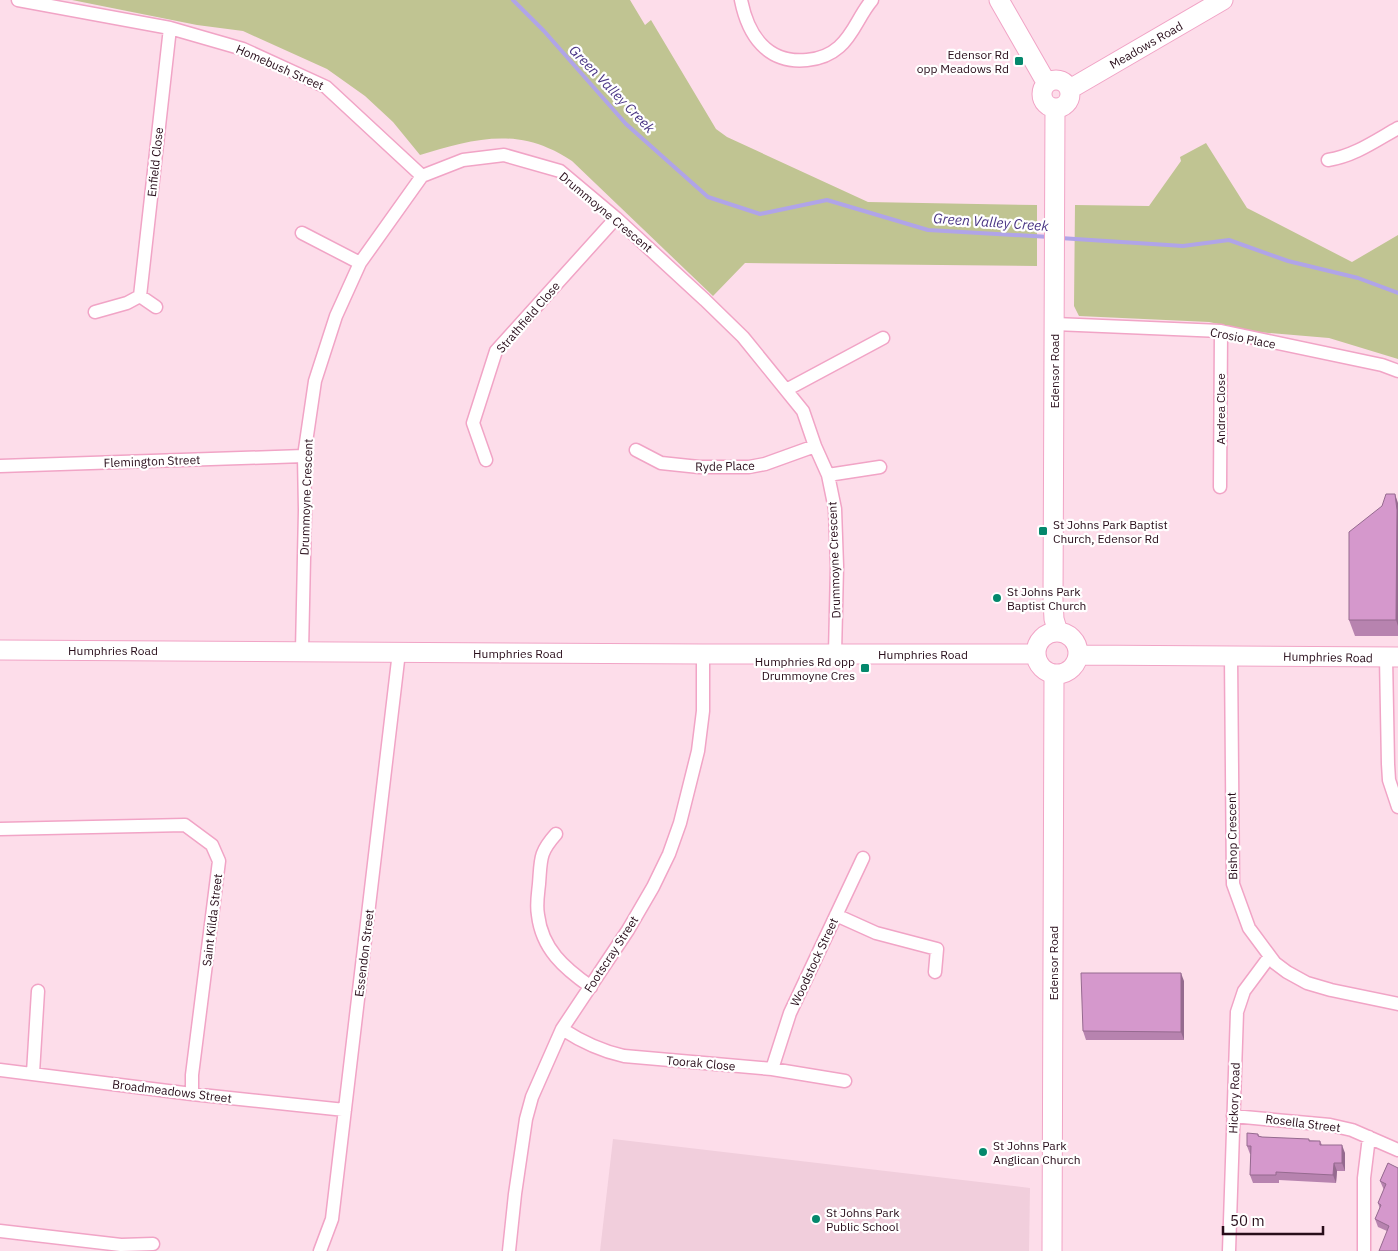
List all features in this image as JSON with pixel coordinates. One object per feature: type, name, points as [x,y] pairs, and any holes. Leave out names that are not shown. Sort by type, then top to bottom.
[{"type":"main road","points":[[999,0],[1046,82]]},
{"type":"main road","name":"Meadows Road","points":[[1070,89],[1223,0]]},
{"type":"main road","points":[[1055,79],[1068,85],[1070,94],[1064,106],[1055,108],[1046,104],[1041,96],[1041,91],[1046,82],[1055,79]]},
{"type":"main road","name":"Edensor Road","points":[[1055,108],[1054,619],[1058,632]]},
{"type":"main road","points":[[1058,632],[1074,641],[1078,655],[1074,666],[1068,671],[1054,674],[1047,672],[1041,667],[1037,661],[1036,654],[1037,646],[1045,636],[1058,632]]},
{"type":"main road","name":"Humphries Road","points":[[0,650],[1036,654]]},
{"type":"main road","name":"Humphries Road","points":[[1078,655],[1392,657]]},
{"type":"main road","name":"Edensor Road","points":[[1052,1251],[1054,674]]},
{"type":"street","name":"Homebush Street","points":[[18,0],[170,28],[243,49],[326,87],[422,176]]},
{"type":"street","points":[[740,0],[746,22],[753,35],[763,46],[774,54],[786,59],[800,61],[828,55],[838,48],[847,38],[872,0]]},
{"type":"street","name":"Enfield Close","points":[[140,296],[170,28]]},
{"type":"street","points":[[1328,160],[1357,152],[1398,128]]},
{"type":"street","name":"Drummoyne Crescent","points":[[302,651],[305,510],[304,456],[315,381],[336,316],[360,263],[422,176],[463,160],[504,155],[560,172],[616,218],[743,337],[803,411],[815,446],[828,475],[835,509],[837,566],[835,654]]},
{"type":"street","name":"Strathfield Close","points":[[486,460],[472,423],[496,351],[616,218]]},
{"type":"street","points":[[302,233],[360,263]]},
{"type":"street","points":[[95,312],[127,303],[140,296],[156,307]]},
{"type":"street","name":"Crosio Place","points":[[1054,324],[1220,331],[1382,365],[1398,371]]},
{"type":"street","name":"Andrea Close","points":[[1220,331],[1220,487]]},
{"type":"street","points":[[786,390],[883,338]]},
{"type":"street","name":"Ryde Place","points":[[636,450],[661,463],[700,467],[749,467],[766,464],[815,446]]},
{"type":"street","name":"Flemington Street","points":[[0,466],[304,456]]},
{"type":"street","points":[[828,475],[880,467]]},
{"type":"street","name":"Essendon Street","points":[[320,1251],[332,1219],[399,652]]},
{"type":"street","name":"Footscray Street","points":[[509,1251],[526,1119],[532,1096],[562,1029],[574,1009],[591,988],[653,887],[669,854],[680,823],[698,751],[703,712],[703,654]]},
{"type":"street","name":"Bishop Crescent","points":[[1231,656],[1233,884],[1249,928],[1275,963],[1307,983],[1398,1004]]},
{"type":"street","points":[[1392,657],[1388,764],[1390,780],[1398,807]]},
{"type":"street","name":"Saint Kilda Street","points":[[0,829],[185,825],[212,845],[219,861],[192,1075],[192,1094]]},
{"type":"street","points":[[556,834],[544,847],[540,864],[537,913],[542,935],[555,956],[570,972],[591,988]]},
{"type":"street","name":"Woodstock Street","points":[[772,1069],[790,1013],[863,858]]},
{"type":"street","points":[[836,915],[876,933],[936,948],[935,972]]},
{"type":"street","name":"Hickory Road","points":[[1230,1251],[1237,1012],[1244,991],[1270,956]]},
{"type":"street","points":[[33,1073],[38,991]]},
{"type":"street","name":"Toorak Close","points":[[562,1029],[584,1043],[603,1051],[624,1056],[772,1069],[845,1081]]},
{"type":"street","name":"Broadmeadows Street","points":[[0,1070],[192,1094],[345,1110]]},
{"type":"street","name":"Rosella Street","points":[[1233,1116],[1330,1125],[1352,1130],[1398,1150]]},
{"type":"street","points":[[1364,1251],[1364,1178],[1369,1137]]},
{"type":"street","points":[[0,1231],[121,1245],[153,1244]]},
{"type":"shaded area","name":"St Johns Park Public School","points":[[613,1139],[1030,1188],[1029,1251],[600,1251]]},
{"type":"green space","points":[[72,0],[630,0],[645,25],[651,20],[716,129],[727,137],[868,202],[1037,205],[1037,266],[745,263],[713,296],[572,161],[554,151],[532,142],[500,138],[468,142],[420,155],[393,122],[365,96],[327,69],[243,31],[197,25]]},
{"type":"green space","points":[[1206,143],[1247,208],[1352,262],[1398,235],[1398,359],[1329,338],[1257,332],[1209,322],[1079,316],[1074,306],[1075,205],[1149,206],[1181,161],[1180,157]]},
{"type":"building","points":[[1386,494],[1395,494],[1397,510],[1396,620],[1349,620],[1349,532],[1382,506]]},
{"type":"building","points":[[1081,973],[1181,973],[1181,1032],[1083,1031]]},
{"type":"building","points":[[1247,1133],[1258,1134],[1258,1136],[1262,1137],[1309,1139],[1309,1141],[1320,1141],[1320,1145],[1342,1145],[1342,1163],[1334,1163],[1333,1175],[1276,1172],[1276,1175],[1250,1175],[1251,1146],[1247,1146]]},
{"type":"building","points":[[1388,1163],[1398,1168],[1398,1251],[1379,1251],[1389,1226],[1375,1219],[1381,1205],[1378,1203],[1386,1184],[1380,1181]]},
{"type":"waterway","name":"Green Valley Creek","points":[[513,0],[544,31],[626,124],[708,197],[760,214],[827,200],[928,230],[1050,237]]},
{"type":"waterway","name":"Green Valley Creek","points":[[1060,238],[1183,246],[1229,240],[1288,261],[1358,278],[1398,293]]},
{"type":"place","name":"Edensor Rd opp Meadows Rd","points":[[1019,61]]},
{"type":"place","name":"St Johns Park Baptist Church, Edensor Rd","points":[[1043,531]]},
{"type":"place","name":"St Johns Park Baptist Church","points":[[997,598]]},
{"type":"place","name":"Humphries Rd opp Drummoyne Cres","points":[[865,668]]},
{"type":"place","name":"St Johns Park Anglican Church","points":[[983,1152]]},
{"type":"place","name":"St Johns Park Public School","points":[[816,1219]]}]
